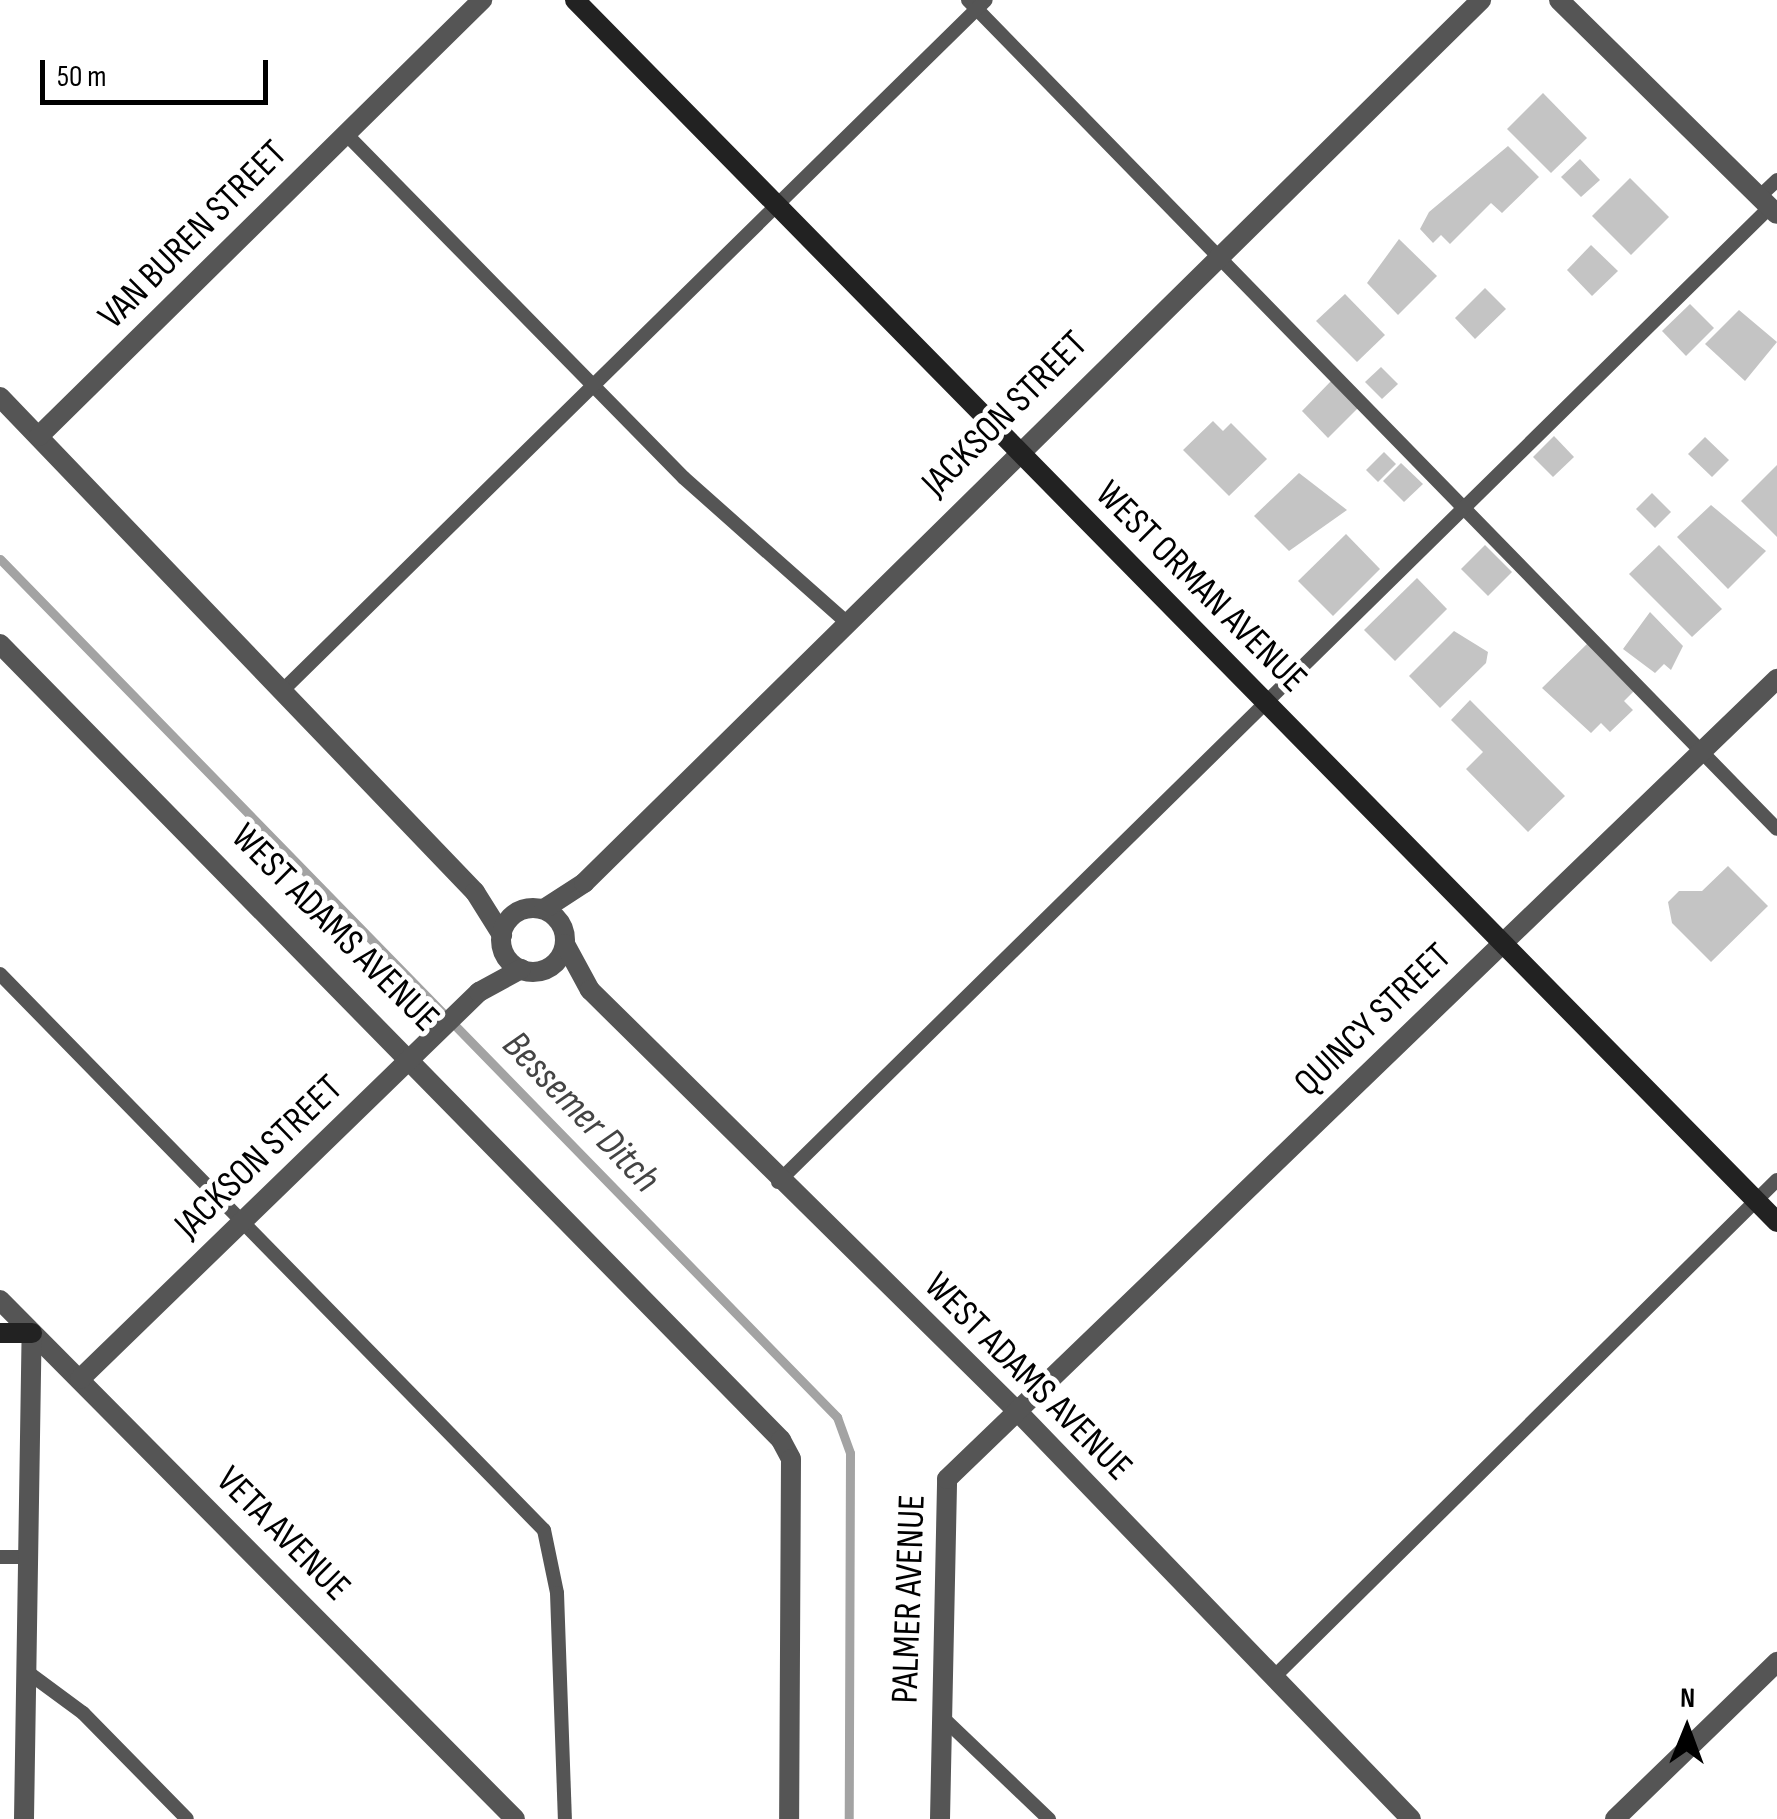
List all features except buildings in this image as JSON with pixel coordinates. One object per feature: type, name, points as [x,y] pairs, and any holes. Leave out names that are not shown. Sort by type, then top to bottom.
[{"type":"street","name":"VAN BUREN STREET","points":[[39,436],[482,0]]},
{"type":"street","name":"WEST ORMAN AVENUE","points":[[576,0],[1777,1222]]},
{"type":"street","name":"JACKSON STREET","points":[[544,909],[584,884],[1017,450],[1481,0]]},
{"type":"street","points":[[1559,0],[1769,206]]},
{"type":"street","points":[[0,396],[475,892],[522,970],[545,969],[564,934],[544,909],[518,912],[475,892]]},
{"type":"street","name":"WEST ADAMS AVENUE","points":[[0,644],[415,1058],[781,1440],[791,1459],[789,1819]]},
{"type":"street","name":"QUINCY STREET","points":[[1017,1411],[1777,679]]},
{"type":"street","name":"JACKSON STREET","points":[[564,934],[584,884]]},
{"type":"street","points":[[503,943],[518,912]]},
{"type":"street","name":"WEST ADAMS AVENUE","points":[[564,934],[590,990],[778,1182],[1017,1411],[1412,1819]]},
{"type":"street","name":"JACKSON STREET","points":[[483,989],[503,943]]},
{"type":"street","name":"WEST ADAMS AVENUE","points":[[545,969],[590,990]]},
{"type":"street","name":"JACKSON STREET","points":[[80,1379],[483,989],[522,970]]},
{"type":"street","name":"VETA AVENUE","points":[[0,1300],[515,1819]]},
{"type":"street","points":[[0,1333],[32,1333],[24,1819]]},
{"type":"street","name":"PALMER AVENUE","points":[[940,1819],[939,1714],[947,1479],[1017,1411]]},
{"type":"street","points":[[1615,1819],[1777,1662]]},
{"type":"lane","points":[[282,691],[977,3],[1215,259],[1777,828]]},
{"type":"lane","points":[[346,134],[596,382],[684,478],[846,622]]},
{"type":"lane","points":[[778,1182],[1769,206],[1777,180]]},
{"type":"lane","points":[[0,974],[544,1530],[557,1593],[565,1819]]},
{"type":"lane","points":[[1274,1677],[1777,1180]]},
{"type":"lane","points":[[0,1557],[29,1557]]},
{"type":"lane","points":[[26,1671],[83,1713],[187,1819]]},
{"type":"lane","points":[[939,1714],[1049,1819]]},
{"type":"waterway","name":"Bessemer Ditch","points":[[0,559],[837,1417],[850,1453],[849,1819]]}]
